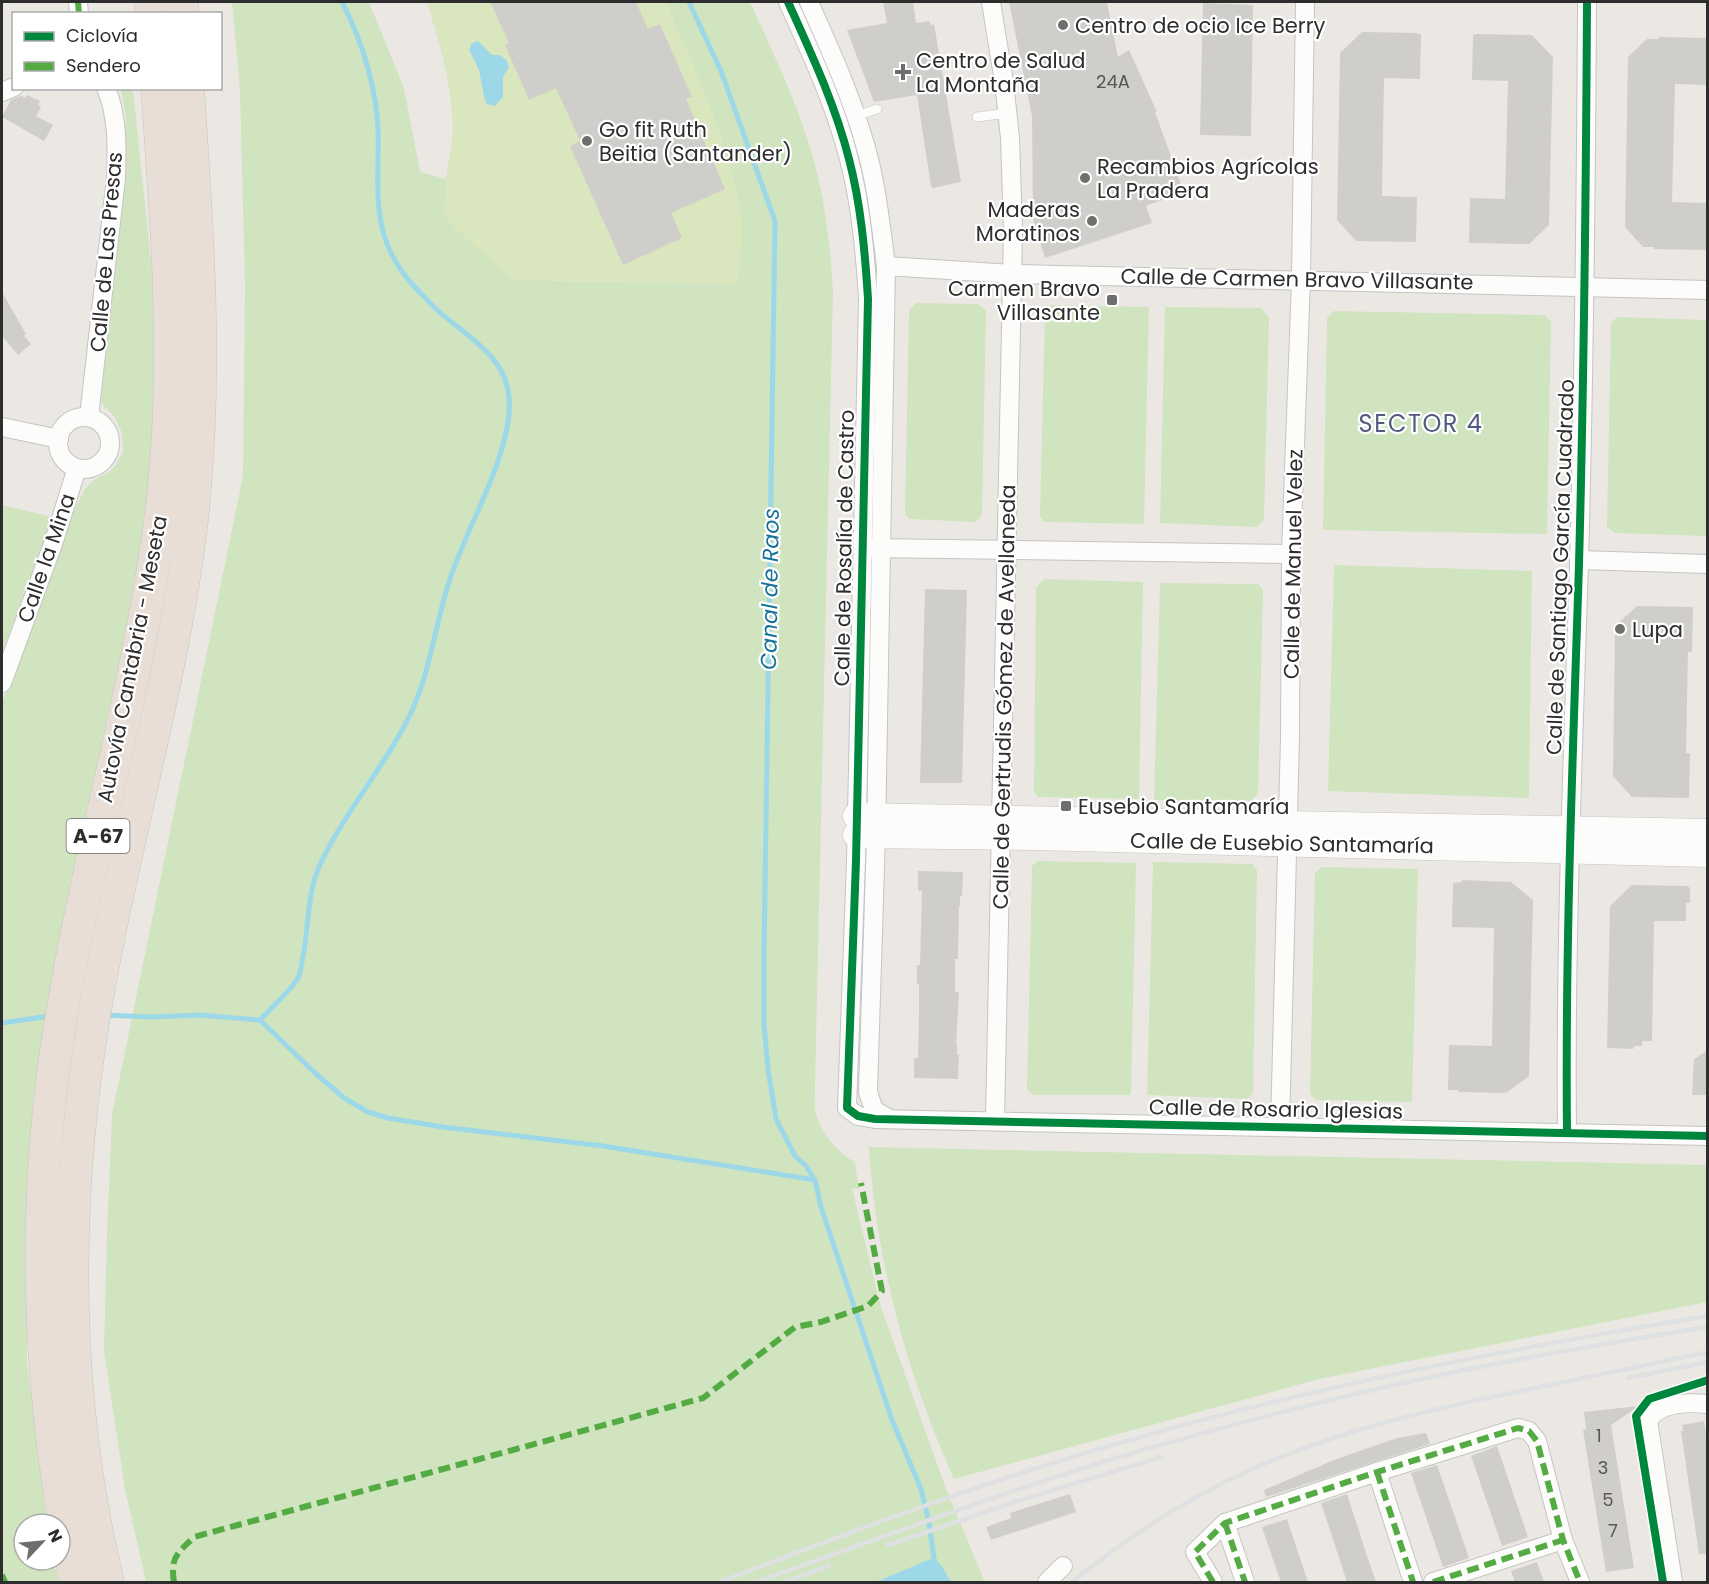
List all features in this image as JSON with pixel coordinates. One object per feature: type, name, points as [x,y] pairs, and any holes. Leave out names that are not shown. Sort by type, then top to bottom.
[{"type":"highway","name":"Autovía Cantabria - Meseta","points":[[76,1582],[57,1477],[45,1378],[41,1290],[42,1202],[48,1114],[65,994],[141,636],[162,505],[169,415],[171,329],[156,90]]},
{"type":"highway","name":"Autovía Cantabria - Meseta","points":[[108,1582],[91,1490],[78,1390],[73,1304],[75,1183],[84,1083],[95,1008],[170,651],[192,520],[199,431],[202,343],[188,90]]},
{"type":"main road","name":"Calle de Eusebio Santamaría","points":[[866,826],[1569,839],[1707,831]]},
{"type":"main road","name":"Calle de Eusebio Santamaría","points":[[1569,839],[1707,854]]},
{"type":"street","name":"Calle de Rosalía de Castro","points":[[788,2],[838,123],[849,159],[861,222],[868,299],[862,548],[868,1092],[874,1110],[891,1119]]},
{"type":"street","name":"Calle de Rosalía de Castro","points":[[809,2],[838,67],[856,116],[873,180],[886,266],[881,548],[866,826],[847,1108]]},
{"type":"street","name":"Calle de Gertrudis Gómez de Avellaneda","points":[[991,2],[1007,113],[1012,188],[1008,550],[995,1121]]},
{"type":"street","name":"Calle de Manuel Velez","points":[[1280,1127],[1291,554],[1301,279],[1305,2]]},
{"type":"street","name":"Calle de Santiago García Cuadrado","points":[[1567,1132],[1569,839],[1579,560],[1585,287],[1587,2]]},
{"type":"street","name":"Calle de Las Presas","points":[[89,417],[116,178],[117,142],[107,90]]},
{"type":"street","name":"Calle de Carmen Bravo Villasante","points":[[886,266],[1012,274],[1707,290]]},
{"type":"street","points":[[77,417],[89,417],[101,422],[107,429],[111,445],[104,460],[98,465],[90,468],[77,468],[62,457],[59,450],[59,439],[63,427],[69,421],[77,417]]},
{"type":"street","points":[[2,427],[59,439]]},
{"type":"street","name":"Calle la Mina","points":[[2,683],[53,544],[77,468]]},
{"type":"street","points":[[862,548],[1291,554]]},
{"type":"street","points":[[1579,560],[1707,564]]},
{"type":"street","name":"Calle de Rosario Iglesias","points":[[847,1108],[858,1116],[891,1119],[1707,1136]]},
{"type":"street","points":[[1672,1582],[1648,1421],[1655,1412],[1664,1407],[1695,1403],[1707,1404]]},
{"type":"street","points":[[1213,1582],[1195,1552],[1225,1523],[1518,1428],[1529,1431],[1537,1441],[1563,1540],[1580,1582]]},
{"type":"street","points":[[1377,1472],[1413,1582]]},
{"type":"street","points":[[1225,1523],[1245,1582]]},
{"type":"street","points":[[1432,1582],[1563,1540]]},
{"type":"street","points":[[1047,1582],[1063,1566]]},
{"type":"lane","points":[[856,116],[877,109]]},
{"type":"lane","points":[[977,117],[1007,113]]},
{"type":"green space","points":[[232,2],[369,2],[404,88],[420,172],[446,179],[453,134],[450,90],[427,2],[553,281],[738,284],[715,121],[666,2],[750,2],[788,86],[813,157],[825,214],[833,292],[815,1111],[818,1121],[831,1142],[855,1162],[859,1189],[852,1188],[880,1304],[946,1489],[985,1582],[146,1582],[125,1489],[104,1351],[112,1115],[243,476],[245,285],[240,91]]},
{"type":"green space","name":"Go fit Ruth Beitia (Santander)","points":[[427,2],[666,2],[710,106],[736,187],[742,223],[738,284],[513,280],[457,230],[444,215],[446,179],[454,126],[445,60]]},
{"type":"green space","points":[[121,90],[133,90],[155,301],[154,403],[149,491],[120,660],[53,974],[34,1092],[26,1224],[27,1361],[46,1512],[12,1512],[12,1572],[56,1572],[59,1582],[2,1582],[2,703],[59,554],[69,520],[85,489],[94,480],[108,473],[116,465],[123,452],[122,433],[114,416],[101,403],[126,117]]},
{"type":"green space","points":[[916,303],[978,304],[986,311],[982,515],[976,522],[909,519],[905,515],[909,311]]},
{"type":"green space","points":[[1051,305],[1149,307],[1144,524],[1045,522],[1040,517],[1045,311]]},
{"type":"green space","points":[[1165,307],[1261,308],[1269,318],[1264,520],[1256,527],[1160,523]]},
{"type":"green space","points":[[1334,311],[1545,315],[1551,322],[1547,534],[1323,530],[1327,318]]},
{"type":"green space","points":[[1617,317],[1707,320],[1707,536],[1615,533],[1607,527],[1611,323]]},
{"type":"green space","points":[[2,505],[53,517],[2,653]]},
{"type":"green space","points":[[1334,565],[1532,571],[1529,798],[1328,791]]},
{"type":"green space","points":[[1044,579],[1143,582],[1139,799],[1038,797],[1034,792],[1036,588]]},
{"type":"green space","points":[[1160,583],[1258,584],[1263,590],[1258,794],[1251,801],[1154,800]]},
{"type":"green space","points":[[1037,861],[1136,863],[1131,1095],[1033,1095],[1027,1089],[1032,866]]},
{"type":"green space","points":[[1153,862],[1252,864],[1257,870],[1253,1094],[1246,1099],[1147,1095]]},
{"type":"green space","points":[[1322,867],[1418,869],[1412,1102],[1317,1100],[1310,1094],[1315,873]]},
{"type":"green space","points":[[869,1147],[1707,1165],[1707,1302],[1319,1379],[954,1479],[922,1399],[896,1317],[879,1233]]},
{"type":"water","points":[[478,41],[492,55],[500,55],[507,61],[509,67],[503,77],[503,97],[495,106],[485,101],[479,70],[469,50],[472,43]]},
{"type":"water","points":[[933,1558],[941,1565],[951,1582],[876,1582]]},
{"type":"building","points":[[490,2],[636,2],[648,29],[660,24],[692,97],[686,99],[725,189],[671,213],[682,238],[623,265],[570,146],[580,141],[556,88],[529,100],[505,45],[509,43]]},
{"type":"building","name":"Centro de Salud La Montaña","points":[[883,2],[913,2],[916,23],[930,21],[930,25],[934,24],[961,182],[933,188],[931,186],[917,95],[874,102],[847,30],[887,23]]},
{"type":"building","points":[[1009,2],[1107,2],[1118,57],[1129,50],[1157,112],[1155,112],[1184,192],[1146,206],[1152,223],[1045,258],[1033,219],[1032,116]]},
{"type":"building","points":[[1203,3],[1253,5],[1251,136],[1200,135]]},
{"type":"building","points":[[1362,32],[1421,34],[1420,79],[1384,78],[1382,196],[1417,197],[1416,242],[1356,241],[1337,220],[1340,53]]},
{"type":"building","points":[[1473,35],[1532,35],[1553,57],[1549,225],[1529,244],[1469,243],[1470,198],[1505,199],[1508,81],[1472,80]]},
{"type":"building","points":[[1659,37],[1707,38],[1707,85],[1675,84],[1672,202],[1707,203],[1706,250],[1643,247],[1625,227],[1628,57],[1647,39],[1659,39]]},
{"type":"building","points":[[27,95],[40,101],[38,105],[41,107],[36,116],[53,125],[44,141],[2,117],[11,100],[21,96],[25,98]]},
{"type":"building","points":[[2,292],[26,334],[24,336],[31,344],[18,355],[2,336]]},
{"type":"building","points":[[925,589],[967,590],[962,783],[920,783]]},
{"type":"building","points":[[1637,606],[1693,607],[1692,652],[1688,652],[1686,753],[1690,753],[1689,798],[1632,797],[1613,776],[1615,631],[1616,625]]},
{"type":"building","points":[[918,871],[963,872],[962,896],[960,896],[959,906],[958,959],[955,959],[955,992],[959,992],[956,1045],[957,1055],[959,1055],[958,1079],[914,1078],[914,1058],[918,1058],[917,965],[920,965],[922,891],[918,891]]},
{"type":"building","points":[[1462,880],[1511,882],[1533,900],[1529,1076],[1506,1093],[1448,1090],[1449,1045],[1492,1046],[1494,928],[1452,927],[1453,883],[1462,882]]},
{"type":"building","points":[[1632,885],[1687,886],[1690,888],[1690,903],[1686,903],[1686,921],[1654,921],[1652,1041],[1642,1041],[1642,1046],[1634,1046],[1633,1049],[1607,1048],[1610,906]]},
{"type":"building","points":[[1707,1051],[1707,1095],[1692,1095],[1694,1059]]},
{"type":"building","points":[[1639,1406],[1611,1425],[1634,1568],[1606,1572],[1583,1430],[1586,1429],[1584,1412]]},
{"type":"building","points":[[1704,1421],[1707,1442],[1707,1554],[1699,1554],[1681,1431],[1683,1431],[1682,1425]]},
{"type":"building","points":[[1426,1433],[1430,1444],[1266,1497],[1264,1490],[1334,1460],[1397,1438]]},
{"type":"building","points":[[1497,1446],[1528,1537],[1502,1546],[1471,1456]]},
{"type":"building","points":[[1437,1465],[1469,1558],[1443,1567],[1411,1473]]},
{"type":"building","points":[[1070,1494],[1076,1512],[991,1540],[986,1527],[1011,1518],[1010,1513]]},
{"type":"building","points":[[1347,1494],[1376,1582],[1347,1582],[1321,1503]]},
{"type":"building","points":[[1287,1519],[1308,1582],[1281,1582],[1262,1527]]},
{"type":"building","points":[[1537,1562],[1544,1582],[1515,1582],[1511,1571]]},
{"type":"waterway","points":[[260,1020],[298,978],[305,945],[312,888],[319,867],[339,829],[397,740],[415,705],[455,563],[496,467],[508,419],[509,397],[500,369],[481,346],[435,308],[411,283],[396,262],[385,239],[379,208],[378,127],[374,94],[356,32],[342,2]]},
{"type":"waterway","name":"Canal de Raos","points":[[689,2],[721,71],[775,221],[764,954],[764,1024],[768,1069],[776,1119],[795,1156],[806,1166],[815,1180],[821,1207],[892,1420],[921,1489],[935,1564]]},
{"type":"waterway","points":[[104,1015],[152,1017],[199,1015],[260,1020],[344,1098],[368,1112],[388,1118],[443,1127],[603,1146],[815,1180]]},
{"type":"waterway","points":[[2,1023],[50,1016]]},
{"type":"railway","points":[[720,1582],[879,1522],[986,1485],[1217,1416],[1426,1368],[1567,1340],[1708,1316]]},
{"type":"railway","points":[[755,1582],[1040,1482],[1136,1452],[1294,1409],[1469,1369],[1708,1327]]},
{"type":"railway","points":[[1072,1582],[1114,1550],[1181,1506],[1228,1480],[1285,1455],[1387,1422],[1456,1405],[1708,1352]]},
{"type":"railway","points":[[1628,1378],[1708,1362]]},
{"type":"railway","points":[[888,1545],[1015,1502],[1161,1457]]},
{"type":"railway","points":[[784,1582],[829,1566]]},
{"type":"marked path","points":[[78,2],[79,12]]},
{"type":"marked path","points":[[174,1582],[173,1567],[176,1556],[194,1537],[703,1398],[795,1327],[821,1322],[868,1306],[882,1291],[861,1183]]},
{"type":"marked path","points":[[1213,1582],[1195,1552],[1225,1523],[1518,1428],[1529,1431],[1537,1441],[1563,1540],[1580,1582]]},
{"type":"marked path","points":[[1377,1472],[1413,1582]]},
{"type":"marked path","points":[[1225,1523],[1245,1582]]},
{"type":"marked path","points":[[1433,1582],[1563,1540]]},
{"type":"marked path","points":[[2,1575],[5,1582]]},
{"type":"cycle path","points":[[788,2],[830,99],[849,159],[862,229],[868,299],[856,861],[847,1108],[858,1116],[875,1119],[1708,1136]]},
{"type":"cycle path","points":[[1567,1133],[1568,920],[1579,564],[1587,2]]},
{"type":"cycle path","points":[[1663,1582],[1636,1416],[1649,1399],[1708,1380]]},
{"type":"place","name":"Centro de ocio Ice Berry","points":[[1063,25]]},
{"type":"place","name":"Centro de Salud La Montaña","points":[[903,72]]},
{"type":"place","name":"Go fit Ruth Beitia (Santander)","points":[[587,141]]},
{"type":"place","name":"Recambios Agrícolas La Pradera","points":[[1085,178]]},
{"type":"place","name":"Maderas Moratinos","points":[[1092,221]]},
{"type":"place","name":"Carmen Bravo Villasante","points":[[1112,300]]},
{"type":"place","name":"Lupa","points":[[1620,629]]},
{"type":"place","name":"Eusebio Santamaría","points":[[1066,806]]},
{"type":"district","name":"SECTOR 4","points":[[1421,423]]}]
